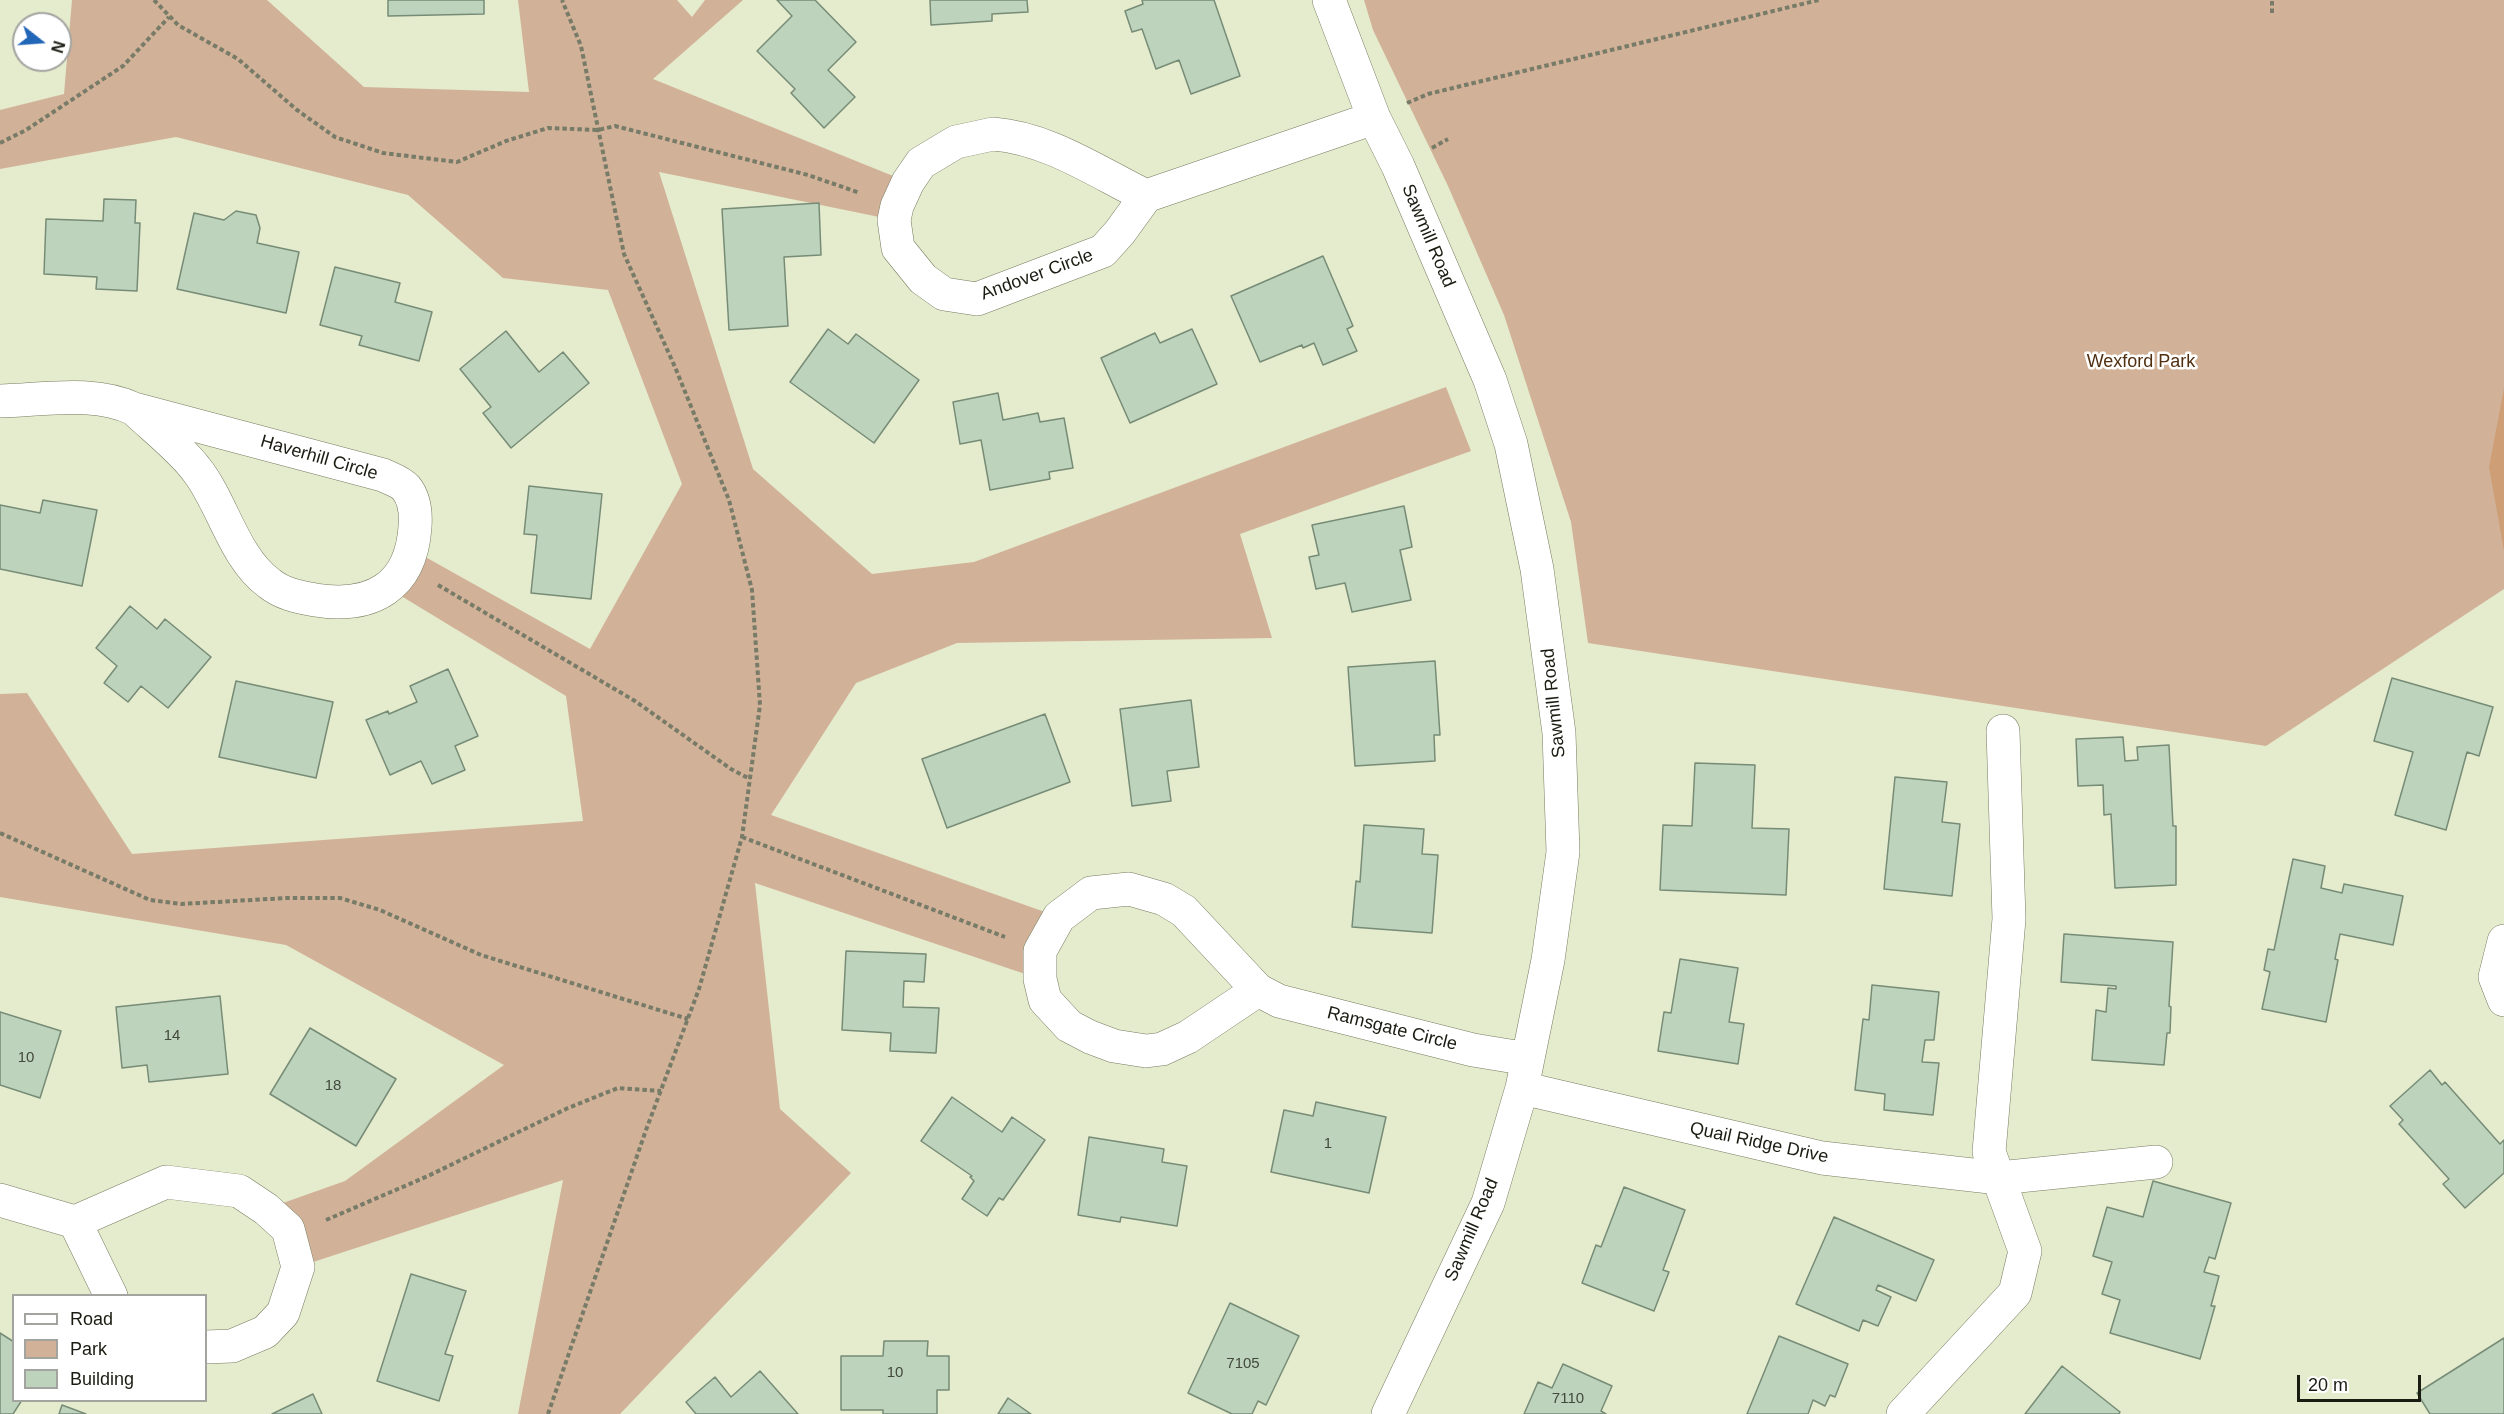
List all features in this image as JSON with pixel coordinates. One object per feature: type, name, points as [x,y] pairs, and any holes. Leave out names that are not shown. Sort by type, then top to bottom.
[{"type":"street","name":"Sawmill Road","points":[[1329,0],[1374,118],[1398,166],[1490,380],[1511,444],[1537,569],[1559,734],[1563,852],[1548,960],[1525,1073],[1488,1203],[1388,1414]]},
{"type":"street","points":[[1146,196],[1374,118]]},
{"type":"street","name":"Andover Circle","points":[[993,134],[1014,136],[1041,144],[1146,196],[1103,251],[977,299],[944,294],[923,279],[898,248],[894,220],[897,206],[908,182],[921,163],[956,142],[993,134]]},
{"type":"street","name":"Haverhill Circle","points":[[0,401],[90,398],[116,400],[134,409],[373,472],[406,488],[416,510],[414,538],[406,566],[388,588],[367,600],[335,603],[304,598],[294,596],[268,583],[245,556],[196,469],[134,409]]},
{"type":"street","points":[[1903,1414],[2015,1293],[2025,1251],[1989,1152],[2009,919],[2003,730]]},
{"type":"street","name":"Ramsgate Circle","points":[[1040,951],[1059,917],[1090,893],[1129,889],[1164,899],[1184,911],[1258,990],[1280,1001],[1473,1050],[1525,1073]]},
{"type":"street","points":[[2504,941],[2495,977],[2504,1000]]},
{"type":"street","points":[[1040,951],[1040,979],[1045,1000],[1069,1026],[1114,1046],[1146,1051],[1162,1049],[1188,1037],[1258,990]]},
{"type":"street","name":"Quail Ridge Drive","points":[[1525,1073],[1821,1158],[1999,1178],[2156,1162]]},
{"type":"street","points":[[0,1200],[75,1222],[166,1182],[239,1191],[266,1209],[288,1229],[298,1267],[283,1313],[265,1332],[232,1346],[207,1347]]},
{"type":"street","points":[[75,1222],[110,1294]]},
{"type":"path","points":[[154,0],[178,26],[238,59],[297,110],[334,137],[383,153],[457,162],[506,141],[548,128],[598,130],[615,126],[808,175],[897,206]]},
{"type":"path","points":[[548,1414],[688,1020],[742,837],[760,705],[752,590],[729,500],[675,367],[624,254],[580,46],[562,0]]},
{"type":"path","points":[[1374,118],[1428,94],[1819,0]]},
{"type":"path","points":[[2272,0],[2272,13]]},
{"type":"path","points":[[0,143],[26,130],[123,66],[170,17]]},
{"type":"path","points":[[406,566],[635,701],[731,769],[750,779]]},
{"type":"path","points":[[0,833],[150,900],[181,904],[286,898],[340,898],[380,910],[481,955],[688,1020]]},
{"type":"path","points":[[742,837],[1040,951]]},
{"type":"path","points":[[290,1236],[428,1176],[568,1108],[618,1088],[661,1091]]},
{"type":"green space","points":[[72,0],[267,0],[364,87],[529,92],[518,0],[677,0],[692,17],[705,0],[743,0],[653,79],[908,182],[894,220],[659,172],[753,469],[872,574],[974,562],[1446,387],[1471,451],[1240,534],[1272,638],[957,643],[856,683],[771,815],[1059,917],[1040,979],[755,883],[780,1109],[851,1173],[620,1414],[518,1414],[563,1180],[298,1267],[266,1209],[345,1181],[504,1065],[286,945],[0,897],[0,694],[27,693],[132,854],[583,821],[566,696],[388,588],[411,549],[590,649],[682,484],[608,290],[503,278],[408,195],[176,137],[0,169],[0,110],[64,94],[66,72],[72,72]]},
{"type":"green space","name":"Wexford Park","points":[[1364,0],[2504,0],[2504,589],[2266,746],[1588,643],[1571,522],[1504,315],[1448,186],[1373,30]]},
{"type":"shaded area","points":[[2504,388],[2504,551],[2489,467]]},
{"type":"building","points":[[388,0],[484,0],[484,14],[388,16]]},
{"type":"building","points":[[777,0],[815,0],[856,42],[828,70],[855,97],[824,128],[791,93],[795,89],[757,51],[792,16]]},
{"type":"building","points":[[930,0],[1027,0],[1028,12],[992,14],[992,21],[931,25]]},
{"type":"building","points":[[1142,0],[1214,0],[1240,76],[1191,94],[1179,60],[1156,69],[1142,29],[1132,32],[1125,11],[1143,4]]},
{"type":"building","points":[[104,199],[136,200],[135,223],[140,223],[137,291],[96,289],[97,277],[44,274],[46,219],[103,221]]},
{"type":"building","points":[[819,203],[821,255],[784,257],[788,326],[729,330],[722,209]]},
{"type":"building","points":[[236,211],[256,215],[260,228],[257,243],[299,252],[286,313],[177,289],[194,213],[224,220]]},
{"type":"building","points":[[1323,256],[1353,326],[1347,329],[1357,351],[1323,365],[1314,343],[1303,348],[1302,345],[1260,362],[1231,296]]},
{"type":"building","points":[[335,267],[400,283],[395,302],[432,312],[419,361],[359,345],[362,336],[320,325]]},
{"type":"building","points":[[828,329],[848,344],[856,334],[919,380],[874,443],[790,382]]},
{"type":"building","points":[[1192,329],[1217,384],[1130,423],[1101,358],[1155,333],[1160,343]]},
{"type":"building","points":[[506,331],[539,372],[563,352],[589,383],[511,448],[483,413],[491,407],[460,369]]},
{"type":"building","points":[[998,393],[1003,420],[1038,413],[1040,422],[1064,418],[1073,468],[1049,472],[1050,479],[990,490],[981,440],[960,444],[953,402]]},
{"type":"building","points":[[529,486],[602,494],[591,599],[531,593],[537,535],[524,534]]},
{"type":"building","points":[[43,500],[97,510],[82,586],[0,569],[0,505],[40,513]]},
{"type":"building","points":[[1404,506],[1412,547],[1400,550],[1411,600],[1352,612],[1345,583],[1316,589],[1309,557],[1319,555],[1312,525]]},
{"type":"building","points":[[130,606],[157,629],[165,619],[211,657],[168,708],[141,686],[128,702],[104,683],[117,666],[96,648]]},
{"type":"building","points":[[1435,661],[1440,735],[1434,735],[1435,761],[1355,766],[1348,667]]},
{"type":"building","points":[[448,669],[478,736],[455,746],[465,770],[432,784],[421,761],[390,775],[366,720],[388,711],[389,714],[417,702],[410,686]]},
{"type":"building","points":[[2392,678],[2493,707],[2479,756],[2467,752],[2446,830],[2395,815],[2413,752],[2374,741]]},
{"type":"building","points":[[236,681],[333,702],[316,778],[219,757]]},
{"type":"building","points":[[1191,700],[1199,767],[1167,771],[1171,801],[1132,806],[1120,709]]},
{"type":"building","points":[[1045,714],[1070,782],[947,828],[922,759]]},
{"type":"building","points":[[2123,737],[2125,761],[2138,760],[2137,747],[2169,745],[2173,826],[2176,826],[2176,885],[2115,888],[2111,814],[2104,815],[2103,785],[2078,786],[2076,739]]},
{"type":"building","points":[[1695,763],[1755,765],[1752,828],[1789,829],[1786,895],[1660,890],[1663,825],[1692,826]]},
{"type":"building","points":[[1895,777],[1947,782],[1942,822],[1960,824],[1952,896],[1884,889]]},
{"type":"building","points":[[1364,825],[1424,829],[1422,854],[1438,855],[1432,933],[1352,927],[1356,881],[1360,882]]},
{"type":"building","points":[[2293,859],[2325,866],[2321,888],[2342,893],[2344,884],[2403,896],[2393,945],[2340,934],[2335,959],[2338,960],[2326,1022],[2262,1009],[2270,972],[2264,970],[2268,949],[2274,950]]},
{"type":"building","points":[[2064,934],[2173,942],[2169,1006],[2171,1007],[2170,1033],[2167,1033],[2164,1065],[2092,1060],[2096,1010],[2106,1012],[2108,988],[2116,989],[2116,986],[2061,982]]},
{"type":"building","points":[[846,951],[926,954],[924,982],[904,981],[903,1007],[939,1008],[936,1053],[890,1051],[891,1033],[842,1030]]},
{"type":"building","points":[[1680,959],[1738,968],[1729,1022],[1744,1024],[1738,1064],[1658,1051],[1664,1012],[1671,1013]]},
{"type":"building","points":[[1872,985],[1939,992],[1934,1040],[1925,1040],[1922,1062],[1939,1063],[1933,1115],[1884,1110],[1885,1094],[1855,1090],[1863,1019],[1869,1020]]},
{"type":"building","points":[[220,996],[228,1074],[149,1082],[147,1065],[122,1068],[116,1007]]},
{"type":"building","points":[[0,1012],[61,1031],[40,1098],[0,1085]]},
{"type":"building","points":[[310,1028],[396,1079],[356,1146],[270,1094]]},
{"type":"building","points":[[2430,1070],[2442,1085],[2445,1082],[2500,1144],[2504,1140],[2504,1173],[2465,1208],[2443,1184],[2449,1179],[2399,1124],[2403,1120],[2390,1106]]},
{"type":"building","points":[[952,1097],[1002,1132],[1012,1117],[1045,1140],[1003,1200],[999,1198],[987,1216],[962,1199],[974,1181],[970,1177],[972,1176],[921,1141]]},
{"type":"building","points":[[1316,1102],[1386,1117],[1369,1193],[1271,1172],[1284,1110],[1313,1116]]},
{"type":"building","points":[[1089,1137],[1164,1149],[1162,1162],[1187,1166],[1177,1226],[1121,1217],[1120,1222],[1078,1215]]},
{"type":"building","points":[[2153,1181],[2231,1203],[2215,1259],[2209,1257],[2204,1272],[2219,1276],[2211,1306],[2215,1306],[2200,1359],[2110,1333],[2120,1300],[2102,1294],[2112,1262],[2093,1256],[2107,1207],[2143,1217]]},
{"type":"building","points":[[1624,1187],[1685,1210],[1663,1270],[1669,1272],[1654,1311],[1582,1283],[1596,1245],[1601,1247]]},
{"type":"building","points":[[1834,1217],[1934,1260],[1916,1301],[1878,1285],[1876,1290],[1891,1297],[1878,1326],[1863,1320],[1859,1331],[1796,1304]]},
{"type":"building","points":[[411,1274],[466,1291],[445,1354],[453,1356],[439,1401],[377,1381]]},
{"type":"building","points":[[1230,1303],[1299,1336],[1266,1405],[1258,1401],[1252,1414],[1232,1414],[1188,1393]]},
{"type":"building","points":[[0,1333],[12,1341],[12,1402],[21,1402],[13,1414],[0,1414]]},
{"type":"building","points":[[1779,1336],[1848,1364],[1835,1397],[1830,1395],[1825,1406],[1813,1400],[1808,1414],[1747,1414]]},
{"type":"building","points":[[2504,1338],[2504,1414],[2430,1414],[2417,1393]]},
{"type":"building","points":[[884,1341],[928,1341],[927,1356],[949,1356],[949,1390],[937,1390],[937,1414],[883,1414],[883,1410],[841,1410],[841,1356],[883,1356]]},
{"type":"building","points":[[1563,1364],[1612,1386],[1601,1411],[1606,1414],[1524,1414],[1538,1382],[1552,1388]]},
{"type":"building","points":[[2062,1366],[2120,1412],[2119,1414],[2025,1414]]},
{"type":"building","points":[[760,1371],[798,1414],[696,1414],[686,1402],[715,1377],[731,1397]]},
{"type":"building","points":[[313,1394],[322,1414],[272,1414]]},
{"type":"building","points":[[1008,1398],[1031,1414],[998,1414]]},
{"type":"building","points":[[62,1405],[86,1414],[59,1414]]}]
